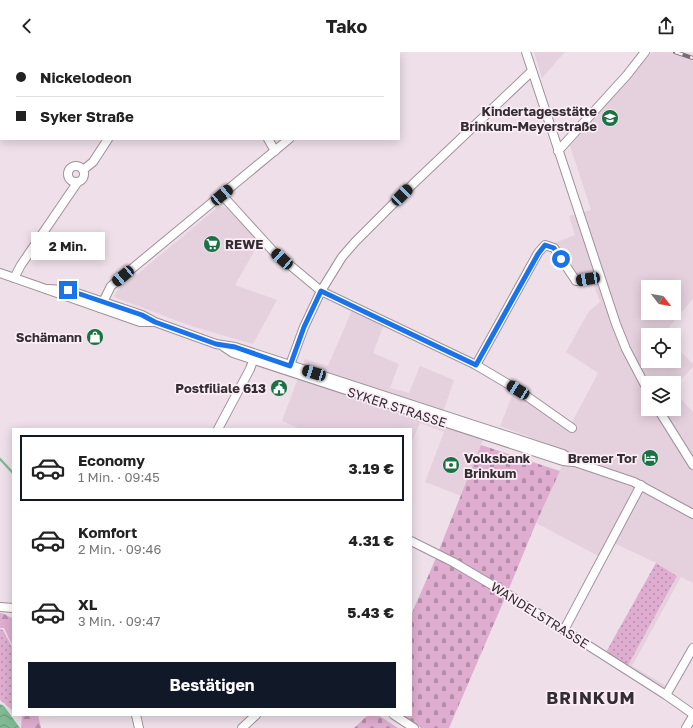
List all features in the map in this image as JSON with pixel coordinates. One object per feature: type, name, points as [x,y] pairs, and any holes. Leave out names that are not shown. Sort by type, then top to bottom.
[{"type":"street","points":[[526,52],[600,277],[626,349],[641,378]]},
{"type":"street","points":[[558,151],[627,75],[645,52]]},
{"type":"street","points":[[290,366],[304,327],[321,291],[342,257],[413,184],[532,71]]},
{"type":"street","points":[[83,170],[93,162],[107,140]]},
{"type":"street","points":[[269,140],[275,151]]},
{"type":"street","points":[[102,305],[111,286],[288,140]]},
{"type":"street","points":[[77,183],[72,182],[68,173],[70,169],[77,166],[83,170]]},
{"type":"street","points":[[14,278],[21,265],[77,183],[83,178],[83,170]]},
{"type":"street","points":[[222,195],[273,251],[321,291],[476,365],[518,390],[572,428]]},
{"type":"street","points":[[476,365],[538,254],[545,245],[554,248],[576,281],[600,277]]},
{"type":"street","name":"SYKER STRASSE","points":[[0,268],[14,278]]},
{"type":"street","name":"SYKER STRASSE","points":[[0,273],[47,289],[68,290],[102,305],[142,315],[155,322],[222,346],[233,353],[290,366],[563,454],[575,462],[619,476],[641,485],[693,514]]},
{"type":"street","points":[[219,428],[255,357]]},
{"type":"street","name":"SYKER STRASSE","points":[[255,357],[563,462],[575,462]]},
{"type":"street","points":[[663,416],[692,460]]},
{"type":"street","points":[[564,630],[641,485]]},
{"type":"street","name":"WANDELSTRASSE","points":[[412,542],[453,562],[509,595],[666,695],[693,715]]},
{"type":"street","points":[[0,607],[12,608]]},
{"type":"street","points":[[666,695],[693,648]]},
{"type":"street","points":[[686,728],[693,715]]},
{"type":"street","points":[[136,716],[139,728]]},
{"type":"street","points":[[242,728],[255,716]]},
{"type":"street","points":[[396,716],[414,728]]},
{"type":"shaded area","points":[[534,52],[565,52],[542,78]]},
{"type":"shaded area","points":[[652,52],[682,52],[693,56],[693,299],[681,313],[681,280],[641,280],[641,320],[675,320],[668,328],[641,328],[641,368],[681,368],[681,352],[693,364],[693,367],[681,380],[681,376],[641,376],[641,416],[681,416],[681,399],[693,412],[693,583],[681,577],[632,666],[667,686],[693,641],[693,650],[668,693],[627,667],[677,576],[656,563],[612,542],[604,559],[536,523],[560,471],[567,451],[500,426],[514,391],[569,428],[598,373],[566,352],[589,311],[600,302],[590,274],[575,278],[554,243],[575,235],[569,216],[591,210],[570,146]]},
{"type":"shaded area","points":[[218,207],[224,207],[230,210],[259,243],[235,285],[277,300],[253,344],[191,326],[114,297],[116,292]]},
{"type":"shaded area","points":[[352,310],[384,324],[373,353],[399,364],[390,388],[409,393],[420,366],[454,380],[443,412],[488,427],[461,496],[425,482],[444,432],[420,423],[412,442],[412,428],[299,428],[282,421],[305,359],[328,366]]},
{"type":"green space","points":[[481,445],[560,471],[536,523],[508,591],[439,550]]},
{"type":"green space","points":[[436,558],[505,598],[449,728],[422,728],[404,716],[412,716],[412,613]]},
{"type":"green space","points":[[656,563],[677,576],[627,667],[605,654]]},
{"type":"green space","points":[[0,613],[12,618],[12,645],[4,628],[0,628]]},
{"type":"green space","points":[[0,629],[3,630],[12,647],[12,710],[0,700]]},
{"type":"green space","points":[[22,716],[38,716],[41,728],[21,728]]},
{"type":"green space","points":[[367,716],[380,716],[398,728],[354,728]]},
{"type":"water","points":[[0,704],[4,706],[20,728],[0,728]]},
{"type":"waterway","points":[[0,459],[12,472]]},
{"type":"railway","points":[[675,52],[693,58]]},
{"type":"place","name":"Kindertagesstätte Brinkum-Meyerstraße","points":[[610,118]]},
{"type":"place","name":"REWE","points":[[212,244]]},
{"type":"place","name":"Schämann","points":[[95,337]]},
{"type":"place","name":"Postfiliale 613","points":[[279,388]]},
{"type":"place","name":"Bremer Tor","points":[[650,458]]},
{"type":"place","name":"Volksbank Brinkum","points":[[451,465]]},
{"type":"district","name":"BRINKUM","points":[[591,697]]},
{"type":"route","points":[[68,290],[142,315],[155,322],[216,344],[235,347],[290,366],[304,327],[321,291],[476,365],[538,254],[545,245],[554,248],[561,259]]}]
